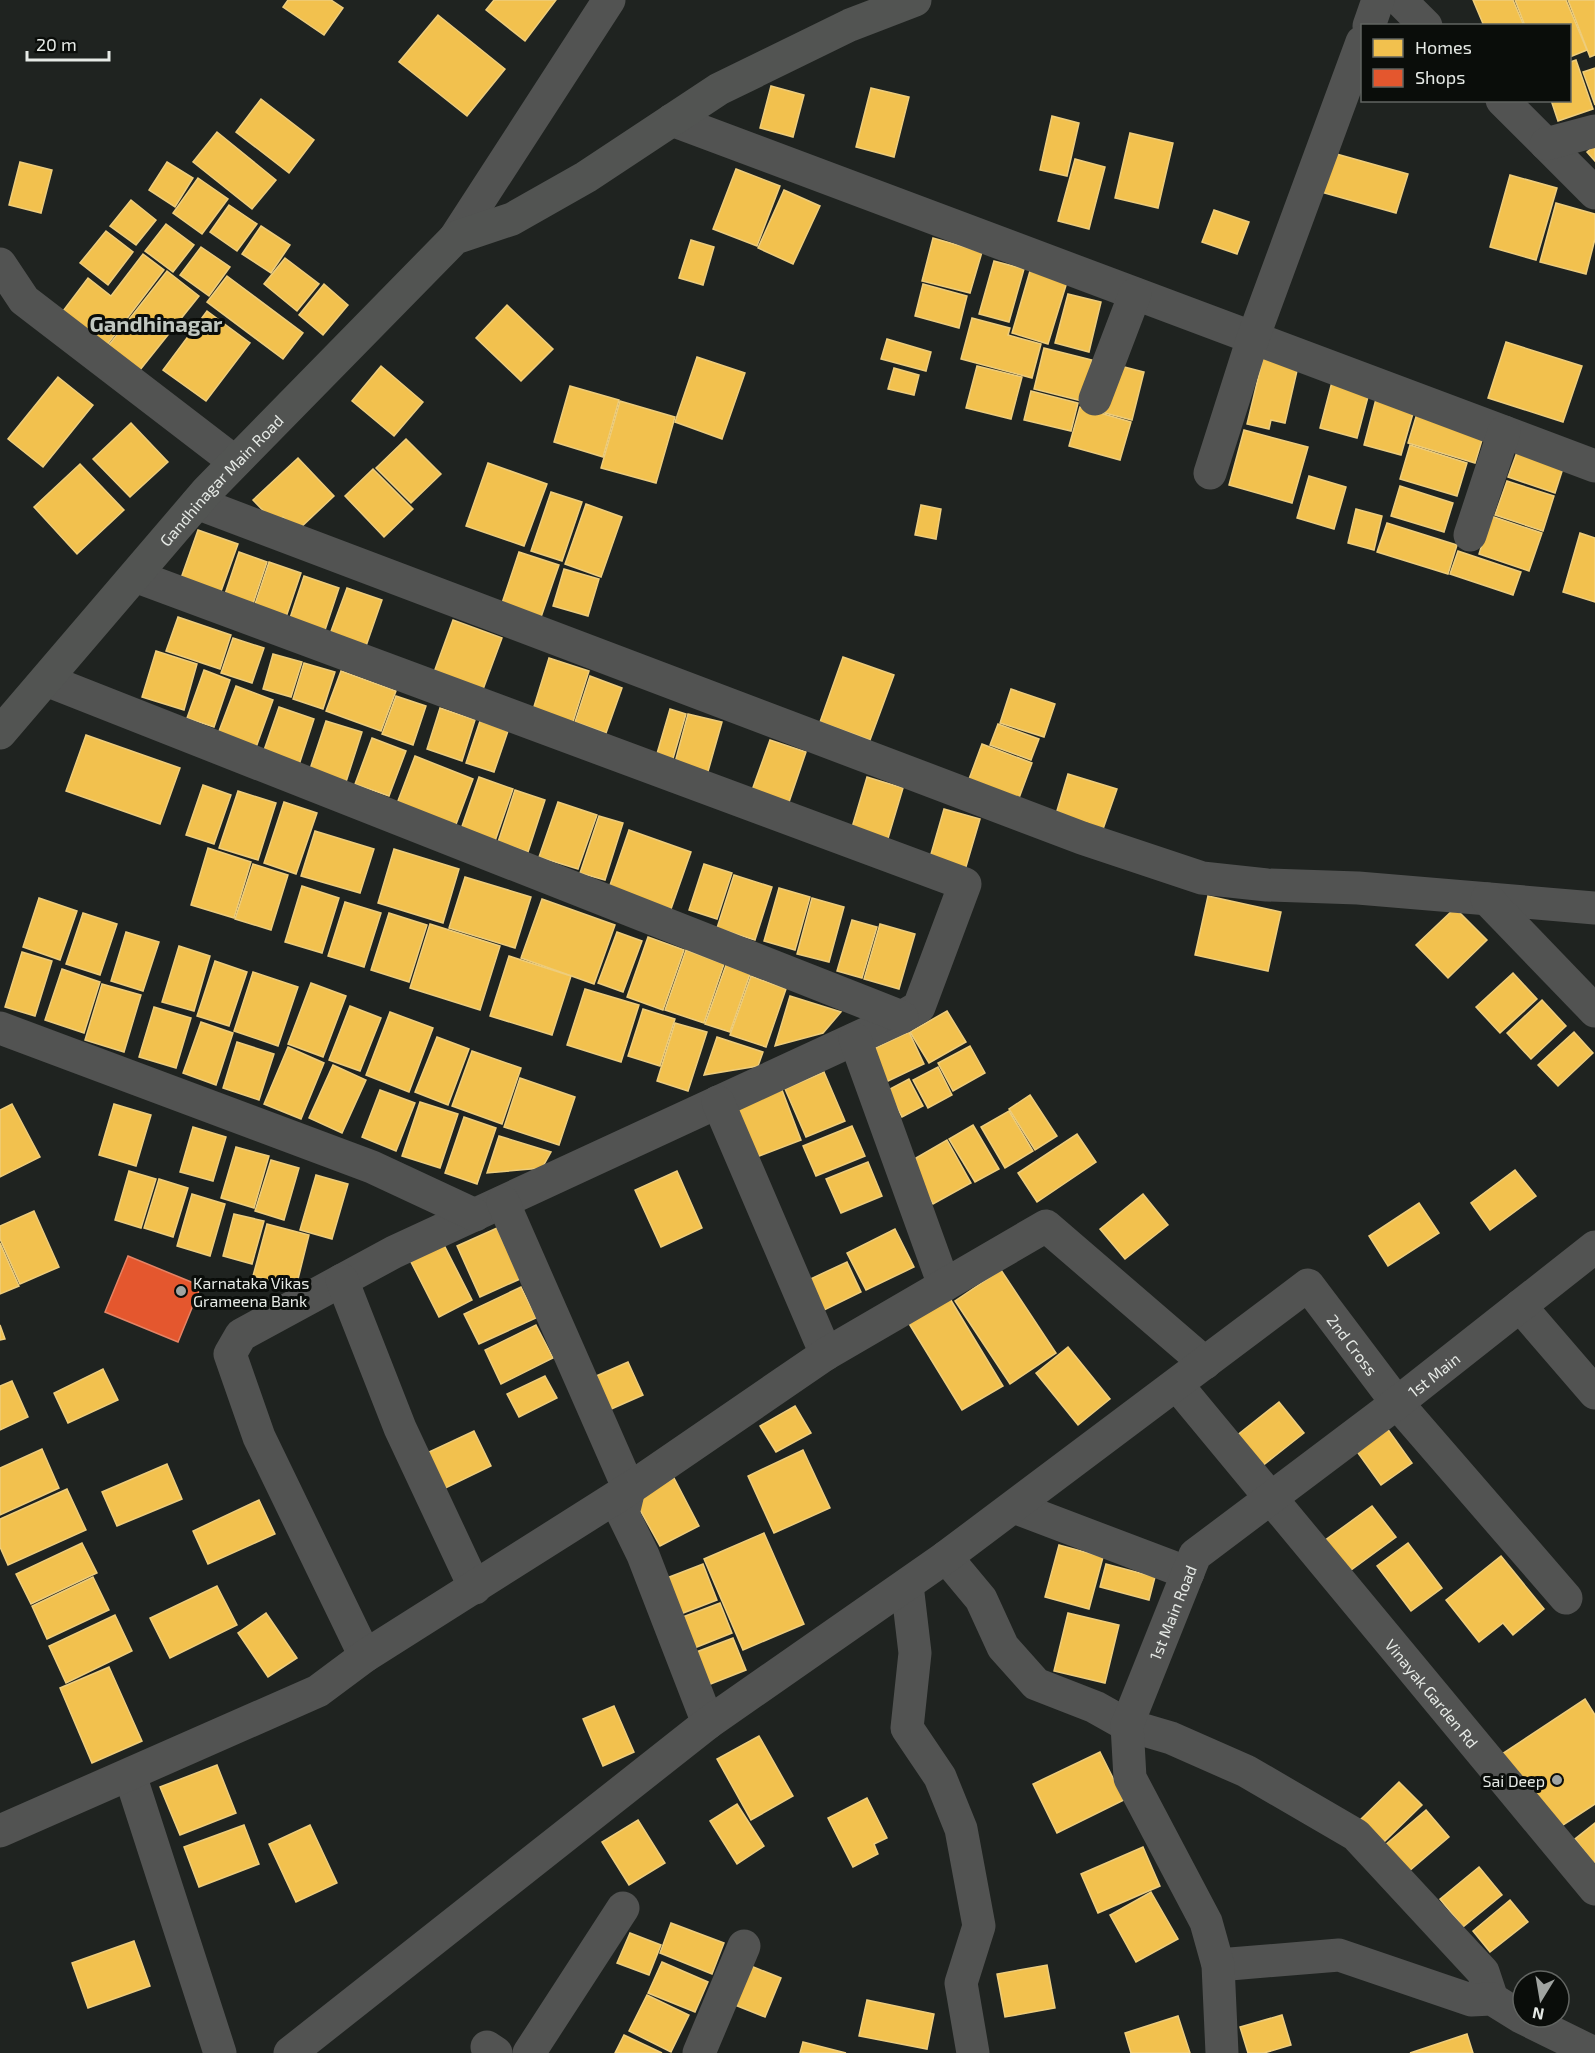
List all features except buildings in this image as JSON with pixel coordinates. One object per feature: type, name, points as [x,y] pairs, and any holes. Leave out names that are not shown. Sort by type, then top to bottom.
[{"type":"street","points":[[455,238],[609,0]]},
{"type":"street","points":[[455,238],[512,219],[585,177],[719,88],[850,25],[915,0]]},
{"type":"street","points":[[1370,24],[1378,0]]},
{"type":"street","points":[[1400,0],[1424,24]]},
{"type":"street","points":[[1210,473],[1253,338],[1361,45]]},
{"type":"street","points":[[1504,102],[1595,193]]},
{"type":"street","points":[[672,120],[1595,466]]},
{"type":"street","points":[[1546,144],[1595,131]]},
{"type":"street","name":"Gandhinagar Main Road","points":[[2,728],[46,680],[197,503],[455,238]]},
{"type":"street","points":[[0,264],[24,300],[235,462]]},
{"type":"street","points":[[1095,399],[1135,294]]},
{"type":"street","points":[[1470,535],[1504,432]]},
{"type":"street","points":[[197,503],[1082,838],[1202,878],[1267,885],[1358,888],[1595,908]]},
{"type":"street","points":[[135,576],[965,884],[919,1007],[855,1039],[394,1252],[241,1335],[230,1354],[259,1437],[365,1656]]},
{"type":"street","points":[[46,680],[902,1017]]},
{"type":"street","points":[[1487,899],[1595,1011]]},
{"type":"street","points":[[0,1028],[372,1167],[489,1208],[628,1489],[623,1514],[642,1555],[708,1723]]},
{"type":"street","points":[[855,1039],[944,1285]]},
{"type":"street","points":[[718,1102],[826,1354]]},
{"type":"street","points":[[0,1831],[318,1691],[365,1656],[628,1489],[826,1354],[1046,1226],[1205,1364],[946,1557],[708,1723],[290,2053]]},
{"type":"street","name":"1st Main","points":[[1270,1499],[1397,1403],[1595,1247]]},
{"type":"street","points":[[342,1281],[400,1428],[475,1588]]},
{"type":"street","name":"2nd Cross","points":[[1205,1364],[1308,1285],[1397,1403],[1566,1598]]},
{"type":"street","points":[[1520,1306],[1595,1393]]},
{"type":"street","name":"Vinayak Garden Rd","points":[[1177,1385],[1595,1889]]},
{"type":"street","name":"1st Main Road","points":[[1127,1725],[1195,1556],[1270,1499]]},
{"type":"street","points":[[1014,1507],[1188,1573]]},
{"type":"street","points":[[946,1557],[981,1599],[1003,1647],[1036,1684],[1095,1707],[1127,1725],[1171,1738],[1246,1771],[1356,1835],[1483,1972],[1492,1999]]},
{"type":"street","points":[[907,1585],[915,1653],[908,1728],[940,1777],[961,1829],[979,1926],[961,1983],[973,2053]]},
{"type":"street","points":[[1127,1725],[1130,1778],[1206,1922],[1218,1965],[1222,2053]]},
{"type":"street","points":[[130,1775],[220,2053]]},
{"type":"street","points":[[529,2053],[623,1908]]},
{"type":"street","points":[[699,2053],[744,1946]]},
{"type":"street","points":[[1218,1965],[1339,1955],[1471,2000],[1492,1999],[1521,2017],[1594,2053]]},
{"type":"place","name":"Karnataka Vikas Grameena Bank","points":[[181,1291]]},
{"type":"place","name":"Sai Deep","points":[[1557,1780]]},
{"type":"district","name":"Gandhinagar","points":[[156,323]]}]
